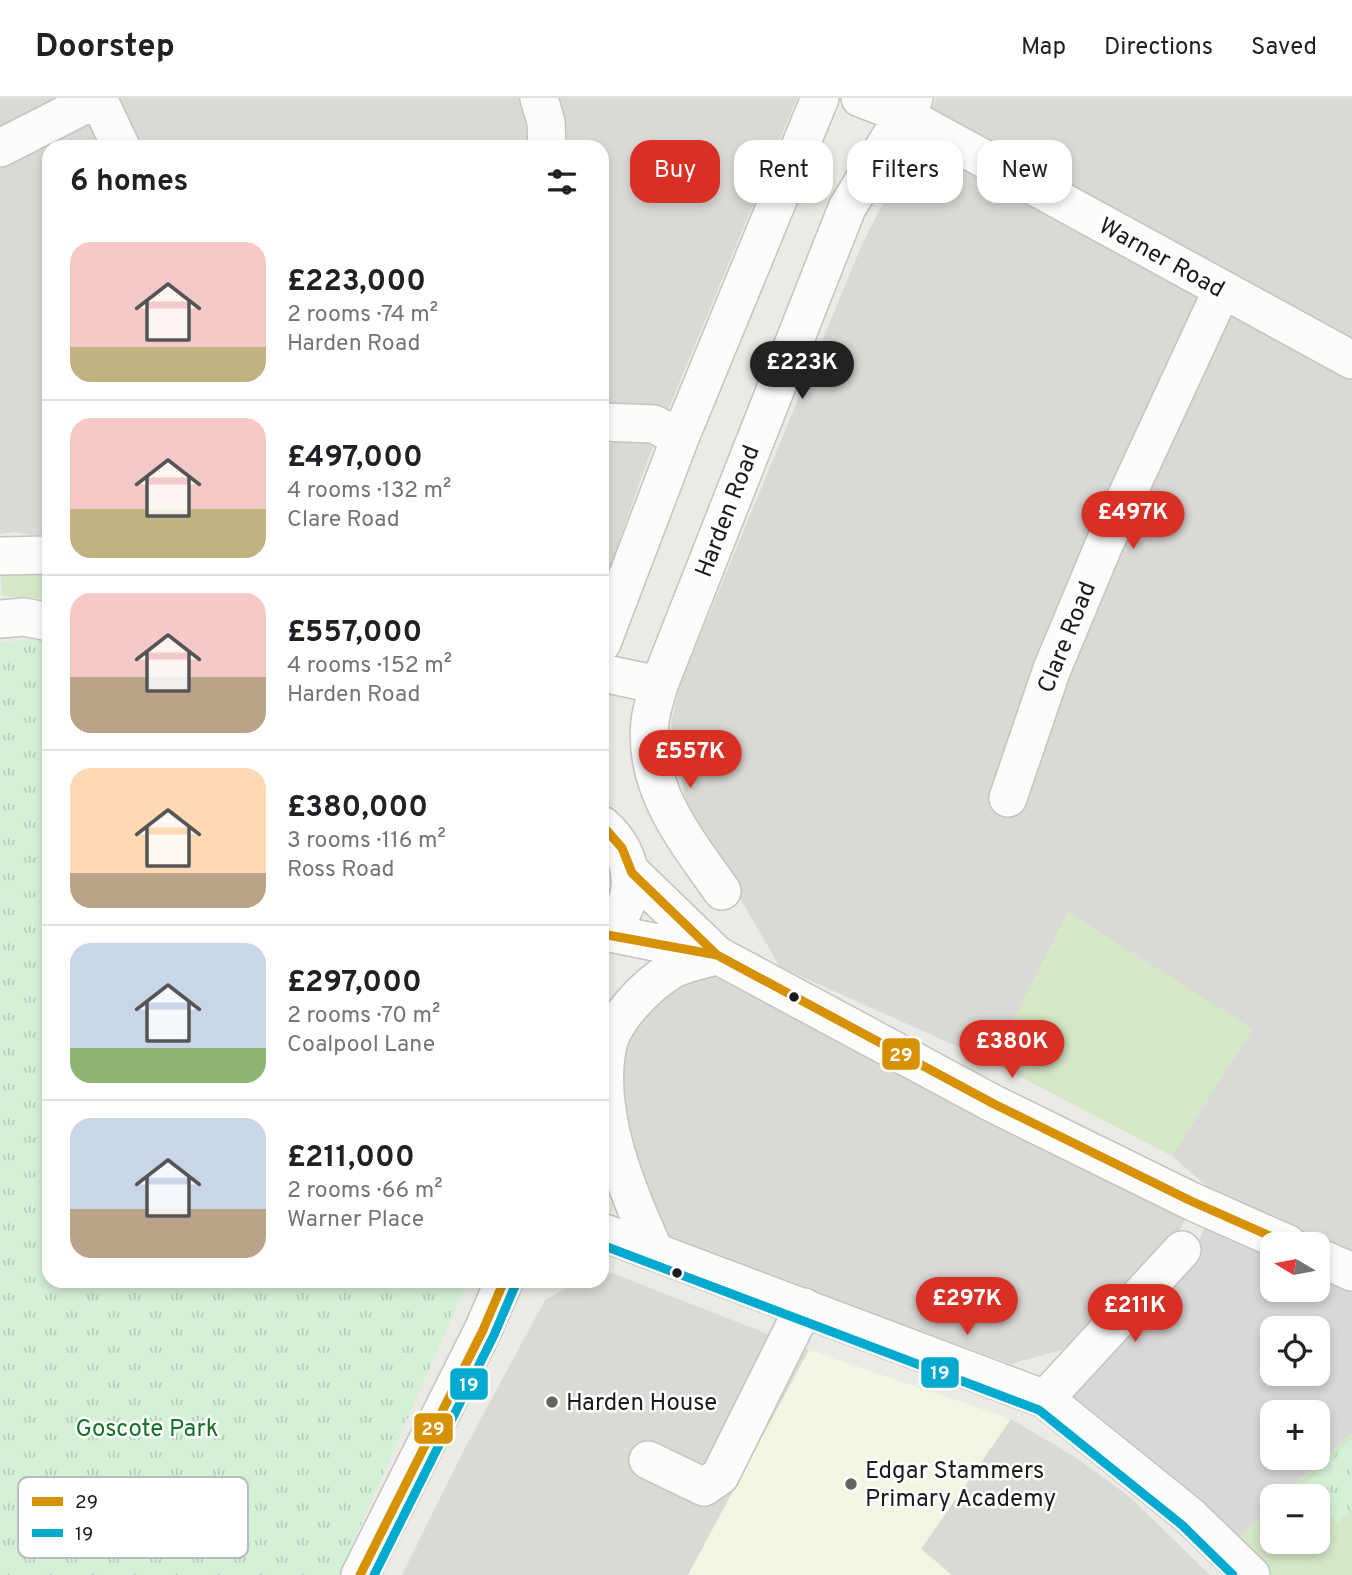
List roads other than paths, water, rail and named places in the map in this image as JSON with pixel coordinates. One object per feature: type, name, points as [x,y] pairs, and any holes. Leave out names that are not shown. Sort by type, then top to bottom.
[{"type":"street","points":[[0,148],[98,98],[118,140]]},
{"type":"street","points":[[540,98],[546,122],[547,140]]},
{"type":"street","points":[[609,625],[680,438],[820,98]]},
{"type":"street","name":"Warner Road","points":[[860,98],[908,106],[1222,290],[1352,360]]},
{"type":"street","name":"Harden Road","points":[[722,891],[668,814],[652,768],[650,722],[659,685],[846,208],[908,106]]},
{"type":"street","name":"Clare Road","points":[[1008,798],[1052,669],[1103,547],[1222,290]]},
{"type":"street","points":[[609,422],[654,424],[680,438]]},
{"type":"street","points":[[0,556],[42,555]]},
{"type":"street","points":[[0,619],[24,617],[42,621]]},
{"type":"street","points":[[609,674],[659,685]]},
{"type":"street","points":[[609,833],[622,848],[632,873],[717,956],[994,1104],[1191,1201],[1261,1232]]},
{"type":"street","points":[[609,928],[618,918],[628,893],[632,873]]},
{"type":"street","points":[[609,934],[717,956]]},
{"type":"street","points":[[609,1044],[628,1006],[671,970],[717,956]]},
{"type":"street","points":[[609,1111],[619,1161],[632,1202],[655,1252]]},
{"type":"street","points":[[609,1235],[1045,1399],[1190,1516],[1251,1575]]},
{"type":"street","points":[[1045,1399],[1182,1250]]},
{"type":"street","points":[[1330,1262],[1352,1272]]},
{"type":"street","points":[[360,1575],[483,1330],[501,1288]]},
{"type":"street","points":[[648,1460],[704,1487],[720,1476],[804,1307]]},
{"type":"place","name":"Harden House","points":[[552,1402]]},
{"type":"place","name":"Edgar Stammers Primary Academy","points":[[851,1484]]},
{"type":"park label","name":"Goscote Park","points":[[147,1428]]}]
